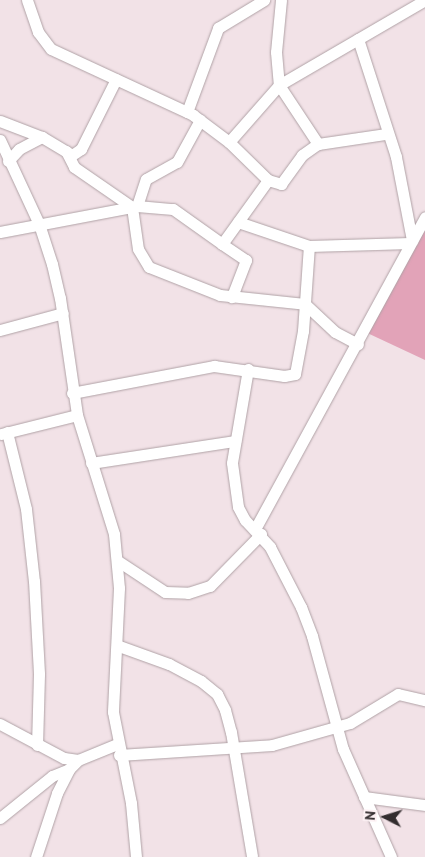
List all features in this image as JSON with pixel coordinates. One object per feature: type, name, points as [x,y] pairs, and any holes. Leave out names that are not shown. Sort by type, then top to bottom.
[{"type":"street","points":[[27,0],[38,32],[51,49],[187,112],[229,142],[268,180],[281,184],[302,155],[318,144],[386,134]]},
{"type":"street","points":[[187,112],[218,28],[264,0]]},
{"type":"street","points":[[281,0],[276,52],[279,85],[318,144]]},
{"type":"street","points":[[229,142],[279,85],[425,0]]},
{"type":"street","points":[[358,39],[386,134],[396,157],[411,242]]},
{"type":"street","points":[[0,121],[42,137],[72,155],[87,142],[116,79]]},
{"type":"street","points":[[200,120],[177,162],[146,179],[134,207],[138,248],[149,267],[186,284],[232,298],[305,304],[336,332],[358,344]]},
{"type":"street","points":[[8,161],[19,149],[42,137]]},
{"type":"street","points":[[0,140],[8,161],[39,224],[62,313],[72,393],[77,415],[91,463],[109,512],[118,561],[119,646],[113,695],[118,749],[131,803],[136,857]]},
{"type":"street","points":[[66,151],[74,167],[134,207]]},
{"type":"street","points":[[222,244],[268,180]]},
{"type":"street","points":[[0,232],[134,207],[173,209],[246,260],[232,298]]},
{"type":"street","points":[[118,561],[165,592],[188,593],[210,586],[258,532],[425,217]]},
{"type":"street","points":[[238,222],[309,246],[411,242]]},
{"type":"street","points":[[72,393],[199,367],[248,369],[284,376],[295,374],[305,304],[309,246]]},
{"type":"street","points":[[0,330],[62,313]]},
{"type":"street","points":[[248,369],[235,441],[233,486],[245,520],[258,532],[293,589],[312,636],[336,726],[364,797],[391,857]]},
{"type":"street","points":[[36,745],[39,674],[34,581],[26,509],[4,433],[77,415]]},
{"type":"street","points":[[91,463],[235,441]]},
{"type":"street","points":[[119,646],[169,664],[201,681],[217,694],[225,710],[234,748],[252,856]]},
{"type":"street","points":[[0,724],[55,755],[78,760],[118,749],[234,748],[286,742],[367,715],[398,694],[425,700]]},
{"type":"street","points":[[36,857],[50,808],[68,770],[78,760]]},
{"type":"street","points":[[0,818],[52,776],[68,770]]},
{"type":"street","points":[[364,797],[425,805]]},
{"type":"shaded area","points":[[425,221],[425,360],[363,331]]}]
